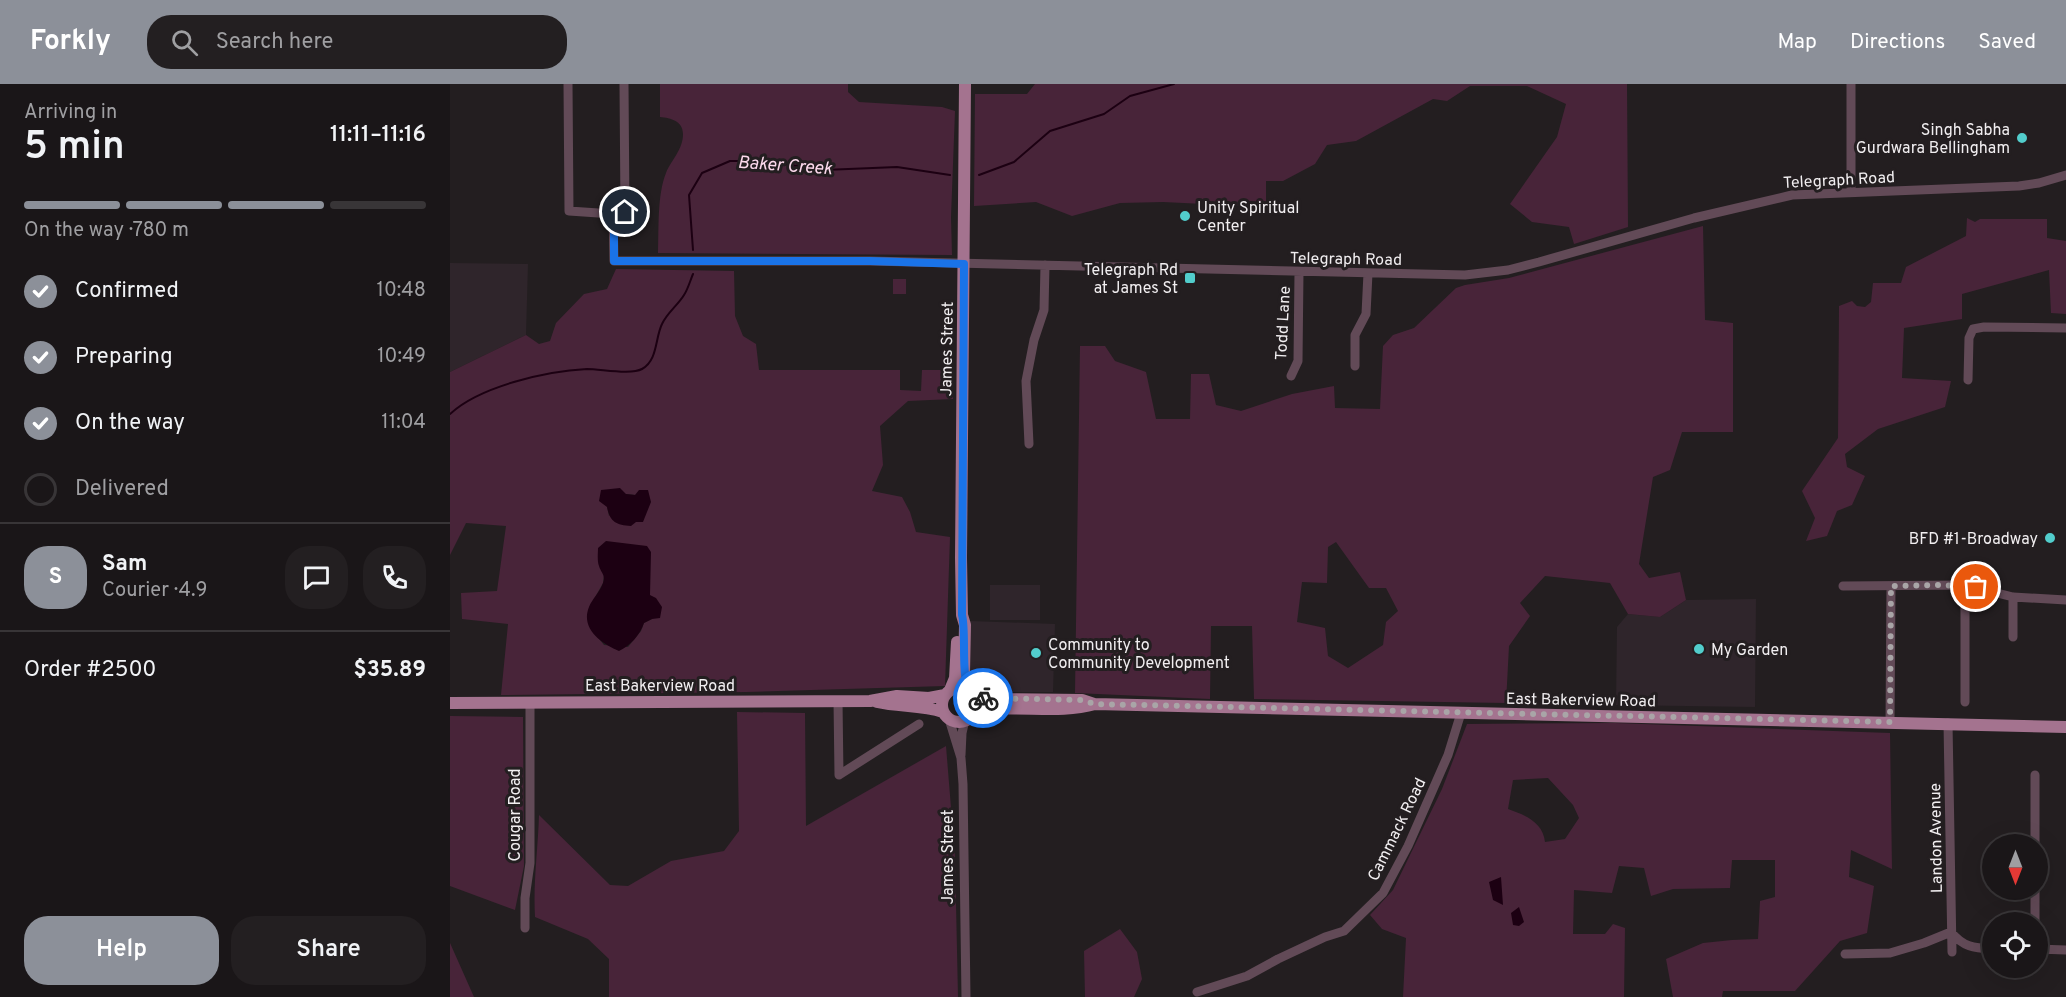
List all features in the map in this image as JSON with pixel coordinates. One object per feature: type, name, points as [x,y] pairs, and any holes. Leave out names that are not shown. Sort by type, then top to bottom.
[{"type":"main road","name":"James Street","points":[[965,84],[962,615],[965,625],[964,673],[971,694]]},
{"type":"main road","name":"James Street","points":[[947,693],[955,678],[958,625],[962,615]]},
{"type":"main road","points":[[961,688],[971,694],[976,704],[970,716],[957,721],[946,715],[942,702],[947,693],[961,688]]},
{"type":"main road","name":"East Bakerview Road","points":[[870,701],[897,696],[929,698],[947,693]]},
{"type":"main road","name":"East Bakerview Road","points":[[971,694],[993,699],[1082,700],[1095,704]]},
{"type":"main road","name":"East Bakerview Road","points":[[450,703],[870,701],[898,706],[929,707],[946,715]]},
{"type":"main road","name":"East Bakerview Road","points":[[970,716],[994,708],[1079,708],[1095,704],[2066,727]]},
{"type":"street","points":[[568,84],[568,212],[614,214],[625,212],[624,84]]},
{"type":"street","points":[[1851,84],[1851,192]]},
{"type":"street","name":"Telegraph Road","points":[[614,214],[614,261],[870,261],[1465,275],[1508,270],[1771,198],[1851,192],[2019,186],[2066,175]]},
{"type":"street","points":[[1029,444],[1026,381],[1034,340],[1044,310],[1045,265]]},
{"type":"street","name":"Todd Lane","points":[[1291,376],[1298,361],[1299,272]]},
{"type":"street","points":[[1355,366],[1355,335],[1366,314],[1368,273]]},
{"type":"street","points":[[1968,380],[1969,338],[1973,329],[1984,327],[2066,328]]},
{"type":"street","points":[[1843,585],[1965,585],[2013,597],[2066,600]]},
{"type":"street","points":[[1965,585],[1965,702]]},
{"type":"street","points":[[1890,722],[1891,586]]},
{"type":"street","points":[[2013,597],[2013,637]]},
{"type":"street","points":[[838,701],[839,775],[919,724]]},
{"type":"street","name":"Cougar Road","points":[[525,928],[525,898],[530,863],[530,703]]},
{"type":"street","name":"Cammack Road","points":[[1197,992],[1247,976],[1315,941],[1344,931],[1383,893],[1408,846],[1439,776],[1461,713]]},
{"type":"street","name":"James Street","points":[[946,715],[961,758],[963,784],[966,997]]},
{"type":"street","points":[[961,758],[962,733],[970,716]]},
{"type":"street","name":"Landon Avenue","points":[[1948,723],[1952,952]]},
{"type":"street","points":[[2035,775],[2035,834]]},
{"type":"street","points":[[1845,954],[1890,953],[1951,932],[1966,946],[1982,948]]},
{"type":"street","points":[[2048,949],[2066,950]]},
{"type":"shaded area","points":[[660,84],[848,84],[848,92],[859,102],[942,107],[955,111],[952,255],[658,253],[661,191],[668,168],[681,145],[683,134],[679,123],[660,117]]},
{"type":"shaded area","points":[[1035,84],[1627,84],[1628,227],[1574,244],[1569,227],[1532,222],[1510,204],[1557,137],[1566,104],[1527,86],[1470,86],[1447,101],[1433,99],[1356,141],[1327,145],[1315,164],[1283,181],[1266,181],[1266,207],[1163,202],[1120,203],[1072,216],[1036,202],[974,206],[975,94],[1027,94]]},
{"type":"shaded area","points":[[1967,218],[1975,222],[1980,219],[2047,219],[2047,238],[2066,241],[2066,314],[2051,313],[2049,270],[1962,294],[1962,319],[1904,328],[1902,378],[1951,381],[1945,407],[1878,429],[1845,454],[1847,467],[1865,476],[1852,505],[1837,511],[1827,536],[1806,541],[1815,518],[1802,491],[1838,438],[1839,306],[1852,301],[1857,306],[1865,307],[1871,302],[1873,283],[1901,283],[1906,267],[1966,236]]},
{"type":"shaded area","points":[[1703,226],[1705,320],[1733,323],[1733,432],[1682,432],[1670,470],[1653,477],[1639,564],[1649,578],[1680,572],[1686,600],[1660,617],[1628,614],[1610,583],[1545,576],[1520,603],[1530,616],[1509,646],[1506,703],[1254,699],[1252,626],[1211,626],[1210,699],[1075,693],[1080,346],[1105,346],[1115,361],[1146,372],[1156,419],[1190,419],[1191,374],[1209,374],[1216,405],[1241,411],[1292,394],[1334,386],[1335,408],[1380,409],[1383,346],[1393,335],[1414,328],[1456,288],[1509,278]],"holes":[[[1336,542],[1369,588],[1386,588],[1398,611],[1386,622],[1383,645],[1348,668],[1328,656],[1325,628],[1297,622],[1302,582],[1327,583],[1328,547]]]},
{"type":"shaded area","points":[[450,263],[528,264],[526,335],[450,372]]},
{"type":"shaded area","points":[[616,269],[734,271],[735,316],[743,336],[756,344],[759,370],[900,370],[900,390],[921,391],[922,370],[953,370],[953,399],[908,401],[880,426],[883,465],[872,491],[902,497],[910,512],[916,532],[950,537],[945,686],[746,692],[501,695],[508,624],[462,619],[461,593],[497,591],[506,526],[466,523],[450,555],[450,372],[526,335],[539,344],[550,341],[556,323],[584,294],[607,289]],"holes":[[[626,494],[636,495],[609,516],[607,507]],[[604,574],[649,587],[652,619],[644,623],[641,631],[628,647],[604,645],[596,635],[589,608],[603,583]]]},
{"type":"shaded area","points":[[893,279],[906,279],[906,294],[893,294]]},
{"type":"shaded area","points":[[620,488],[626,494],[635,495],[639,490],[648,490],[651,502],[643,522],[636,522],[631,526],[618,524],[610,516],[607,507],[599,501],[601,490]]},
{"type":"shaded area","points":[[606,541],[647,546],[651,552],[650,595],[656,598],[662,607],[660,618],[644,623],[634,640],[619,651],[594,635],[587,615],[604,580],[598,564],[598,548]]},
{"type":"shaded area","points":[[990,585],[1040,585],[1040,620],[990,620]]},
{"type":"shaded area","points":[[1756,599],[1755,707],[1616,705],[1617,627],[1628,614],[1660,617],[1686,600]]},
{"type":"shaded area","points":[[970,621],[1055,624],[1053,692],[993,692],[976,685],[970,674]]},
{"type":"shaded area","points":[[737,712],[805,713],[806,826],[946,746],[955,857],[958,997],[609,997],[609,959],[588,939],[535,917],[539,815],[610,885],[628,886],[671,861],[724,851],[739,831]]},
{"type":"shaded area","points":[[450,716],[523,717],[524,866],[515,910],[450,886]]},
{"type":"shaded area","points":[[1615,723],[1890,733],[1892,869],[1851,850],[1849,877],[1874,886],[1867,933],[1840,941],[1795,991],[1723,991],[1722,997],[1673,997],[1666,959],[1703,943],[1758,939],[1760,901],[1775,897],[1775,860],[1732,860],[1730,888],[1673,889],[1651,896],[1644,868],[1619,866],[1612,893],[1574,890],[1573,934],[1605,934],[1613,924],[1625,928],[1624,997],[1403,997],[1406,938],[1382,929],[1370,915],[1393,890],[1442,789],[1467,724]],"holes":[[[1548,778],[1573,805],[1579,818],[1565,839],[1545,842],[1544,835],[1537,824],[1508,809],[1513,780]]]},
{"type":"shaded area","points":[[1501,877],[1503,905],[1493,900],[1489,882]]},
{"type":"shaded area","points":[[1519,907],[1524,922],[1519,926],[1513,925],[1511,913]]},
{"type":"shaded area","points":[[1120,929],[1137,952],[1142,979],[1134,997],[1085,997],[1084,951]]},
{"type":"shaded area","points":[[450,943],[474,997],[450,997]]},
{"type":"waterway","name":"Baker Creek","points":[[979,175],[1014,162],[1050,131],[1104,114],[1130,96],[1174,84]]},
{"type":"waterway","name":"Baker Creek","points":[[693,250],[689,195],[702,173],[730,161],[764,161],[824,170],[897,167],[950,175]]},
{"type":"waterway","name":"Baker Creek","points":[[450,414],[478,395],[534,377],[571,370],[623,372],[642,369],[654,354],[664,320],[684,295],[693,274]]},
{"type":"way so far","points":[[983,698],[1082,700],[1095,704],[1890,722],[1891,586],[1965,585],[1976,587]]},
{"type":"place","name":"Singh Sabha Gurdwara Bellingham","points":[[2022,138]]},
{"type":"place","name":"Unity Spiritual Center","points":[[1185,216]]},
{"type":"place","name":"Telegraph Rd at James St","points":[[1190,278]]},
{"type":"place","name":"BFD #1-Broadway","points":[[2050,538]]},
{"type":"place","name":"My Garden","points":[[1699,649]]},
{"type":"place","name":"Community to Community Development","points":[[1036,653]]},
{"type":"route","points":[[625,212],[614,214],[614,261],[870,261],[964,264],[961,558],[962,615],[965,625],[964,673],[969,691],[973,696],[983,698]]}]
